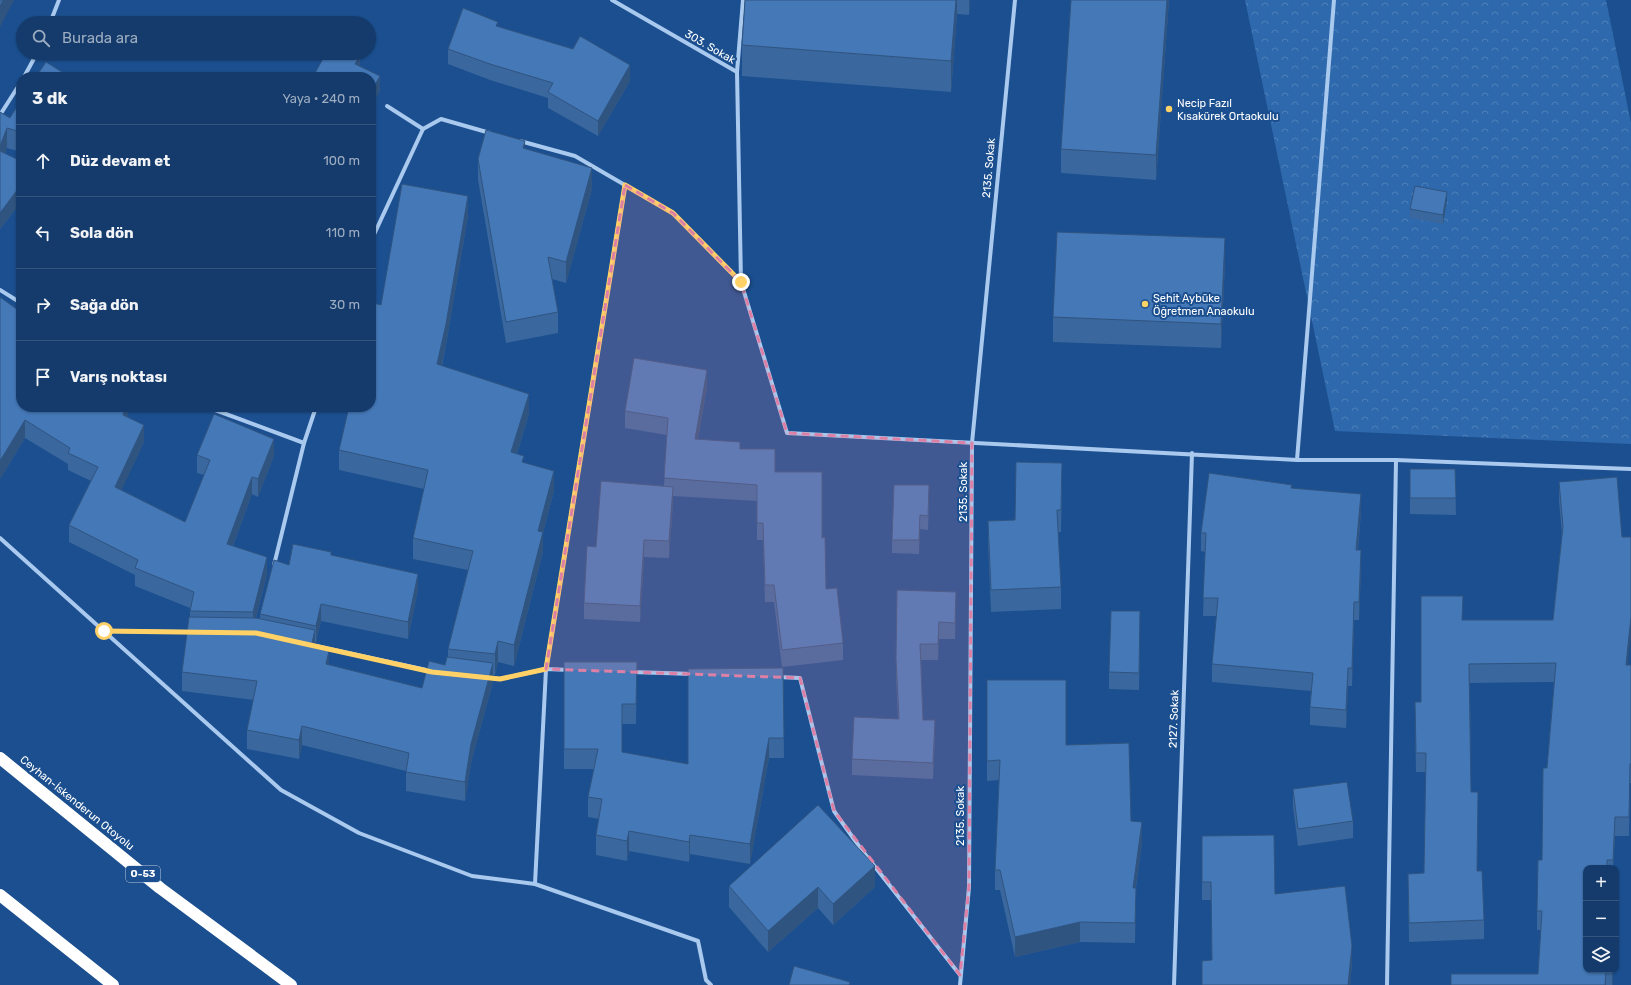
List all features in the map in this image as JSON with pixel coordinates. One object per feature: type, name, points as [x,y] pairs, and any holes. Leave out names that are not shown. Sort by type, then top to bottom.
[{"type":"highway","name":"Ceyhan-İskenderun Otoyolu","points":[[0,758],[160,888],[291,985]]},
{"type":"highway","points":[[0,894],[113,985]]},
{"type":"street","points":[[53,16],[59,0]]},
{"type":"street","name":"303. Sokak","points":[[612,0],[736,72],[743,0]]},
{"type":"street","name":"2135. Sokak","points":[[960,985],[969,887],[972,443],[1014,0]]},
{"type":"street","points":[[1297,460],[1334,0]]},
{"type":"street","points":[[27,72],[33,60]]},
{"type":"street","points":[[736,72],[741,282],[787,433],[1297,460],[1396,460],[1631,469]]},
{"type":"street","points":[[0,115],[16,90]]},
{"type":"street","points":[[387,106],[423,129]]},
{"type":"street","points":[[376,230],[423,129],[441,119],[493,134]]},
{"type":"street","points":[[516,140],[576,156],[673,213],[741,282]]},
{"type":"street","points":[[535,884],[546,669],[625,185]]},
{"type":"street","points":[[0,290],[16,300]]},
{"type":"street","points":[[220,412],[304,443]]},
{"type":"street","points":[[272,572],[304,443],[314,412]]},
{"type":"street","name":"2127. Sokak","points":[[1174,985],[1192,454]]},
{"type":"street","points":[[1387,985],[1396,460]]},
{"type":"street","points":[[0,538],[281,790],[359,833],[472,876],[535,884],[698,941],[706,980],[710,985]]},
{"type":"street","points":[[104,631],[195,632]]},
{"type":"street","points":[[302,643],[440,672]]},
{"type":"street","points":[[485,677],[500,679],[546,669],[578,670]]},
{"type":"street","points":[[626,672],[697,674]]},
{"type":"street","points":[[776,677],[800,678],[834,811],[861,849],[960,975]]},
{"type":"highlighted area","points":[[625,185],[673,213],[741,282],[787,433],[972,443],[969,887],[960,975],[834,811],[800,678],[546,669]]},
{"type":"green space","points":[[1245,0],[1606,0],[1631,123],[1631,444],[1335,431]]},
{"type":"building","points":[[0,0],[3,0],[0,7]]},
{"type":"building","points":[[745,0],[956,0],[951,61],[742,45]]},
{"type":"building","points":[[1071,0],[1167,0],[1156,155],[1061,149]]},
{"type":"building","points":[[463,8],[498,22],[496,26],[573,49],[580,36],[630,65],[598,121],[548,92],[553,83],[490,64],[448,49]]},
{"type":"building","points":[[322,60],[357,60],[355,64],[372,72],[316,72]]},
{"type":"building","points":[[46,62],[62,72],[39,72]]},
{"type":"building","points":[[376,74],[380,76],[376,83]]},
{"type":"building","points":[[16,108],[16,131],[7,128],[0,146],[0,112],[10,118]]},
{"type":"building","points":[[486,130],[525,141],[523,148],[592,168],[566,262],[548,257],[558,312],[506,322],[478,159]]},
{"type":"building","points":[[0,151],[16,159],[16,192],[0,213]]},
{"type":"building","points":[[402,184],[468,196],[446,324],[437,364],[529,394],[511,452],[524,456],[522,462],[554,471],[538,531],[543,532],[514,645],[498,641],[495,654],[448,649],[473,551],[413,538],[428,470],[339,450],[348,412],[376,412],[376,304],[381,305]]},
{"type":"building","points":[[1415,186],[1447,192],[1443,215],[1410,209]]},
{"type":"building","points":[[1057,232],[1225,238],[1221,324],[1053,317]]},
{"type":"building","points":[[0,297],[16,309],[16,412],[124,412],[123,415],[144,425],[115,487],[185,522],[210,460],[197,455],[214,414],[274,439],[258,479],[252,477],[227,544],[267,557],[253,612],[190,611],[194,592],[135,568],[138,560],[69,525],[98,467],[68,453],[70,448],[25,420],[0,461]]},
{"type":"building","points":[[634,358],[707,370],[695,439],[740,442],[740,449],[775,449],[775,472],[822,472],[822,538],[825,537],[826,589],[837,588],[843,643],[782,650],[774,585],[765,585],[763,523],[757,523],[757,485],[664,478],[668,418],[625,411]]},
{"type":"building","points":[[1016,462],[1062,463],[1061,510],[1057,510],[1061,587],[991,590],[988,521],[1015,520]]},
{"type":"building","points":[[1410,469],[1455,469],[1456,498],[1410,498]]},
{"type":"building","points":[[1209,473],[1292,485],[1291,488],[1361,494],[1356,550],[1361,550],[1359,602],[1354,602],[1352,668],[1348,668],[1346,710],[1310,707],[1313,673],[1212,664],[1218,598],[1203,598],[1206,533],[1201,533]]},
{"type":"building","points":[[1617,477],[1622,537],[1631,537],[1631,617],[1626,665],[1631,665],[1631,764],[1629,817],[1615,817],[1613,860],[1607,860],[1607,865],[1583,865],[1583,973],[1606,973],[1605,985],[1451,985],[1451,974],[1538,974],[1542,911],[1537,911],[1538,860],[1542,860],[1543,768],[1547,768],[1556,663],[1469,664],[1471,792],[1478,792],[1477,871],[1482,871],[1484,920],[1409,923],[1408,874],[1424,873],[1426,753],[1416,753],[1415,702],[1421,702],[1421,596],[1463,596],[1462,620],[1553,620],[1563,526],[1559,482]]},
{"type":"building","points":[[601,481],[673,487],[669,541],[644,540],[640,606],[584,603],[587,546],[596,547]]},
{"type":"building","points":[[894,485],[929,485],[928,516],[920,515],[919,540],[892,540]]},
{"type":"building","points":[[293,544],[331,552],[331,555],[418,574],[408,622],[321,604],[316,626],[260,614],[274,560],[289,565]]},
{"type":"building","points":[[897,590],[956,592],[955,623],[939,622],[938,644],[920,644],[923,720],[935,720],[933,763],[852,759],[854,717],[899,719],[896,659]]},
{"type":"building","points":[[1111,611],[1140,611],[1139,673],[1109,672]]},
{"type":"building","points":[[189,617],[256,618],[315,630],[311,647],[329,651],[326,664],[422,688],[429,661],[445,665],[447,657],[493,663],[471,744],[465,782],[406,772],[409,753],[302,726],[299,740],[247,730],[257,681],[182,672]]},
{"type":"building","points":[[564,662],[637,662],[636,704],[622,704],[622,752],[688,764],[688,669],[783,668],[784,738],[769,738],[750,844],[690,835],[689,842],[629,831],[627,841],[596,835],[602,799],[588,797],[598,749],[564,749]]},
{"type":"building","points":[[987,680],[1066,680],[1066,745],[1129,743],[1131,821],[1142,822],[1133,888],[1136,888],[1135,923],[1080,922],[1015,937],[1000,870],[995,870],[1000,760],[987,761]]},
{"type":"building","points":[[1347,782],[1353,821],[1298,829],[1293,789]]},
{"type":"building","points":[[818,805],[875,866],[833,904],[818,887],[768,931],[729,886]]},
{"type":"building","points":[[1274,835],[1275,894],[1345,886],[1352,946],[1348,985],[1202,985],[1202,961],[1212,960],[1211,882],[1202,882],[1202,836]]},
{"type":"building","points":[[794,966],[850,982],[849,985],[789,985]]},
{"type":"place","name":"Necip Fazıl Kısakürek Ortaokulu","points":[[1169,109]]},
{"type":"place","name":"Şehit Aybüke Öğretmen Anaokulu","points":[[1145,304]]},
{"type":"route","points":[[104,631],[256,633],[432,672],[500,679],[546,669],[625,185],[673,213],[741,282]]}]
